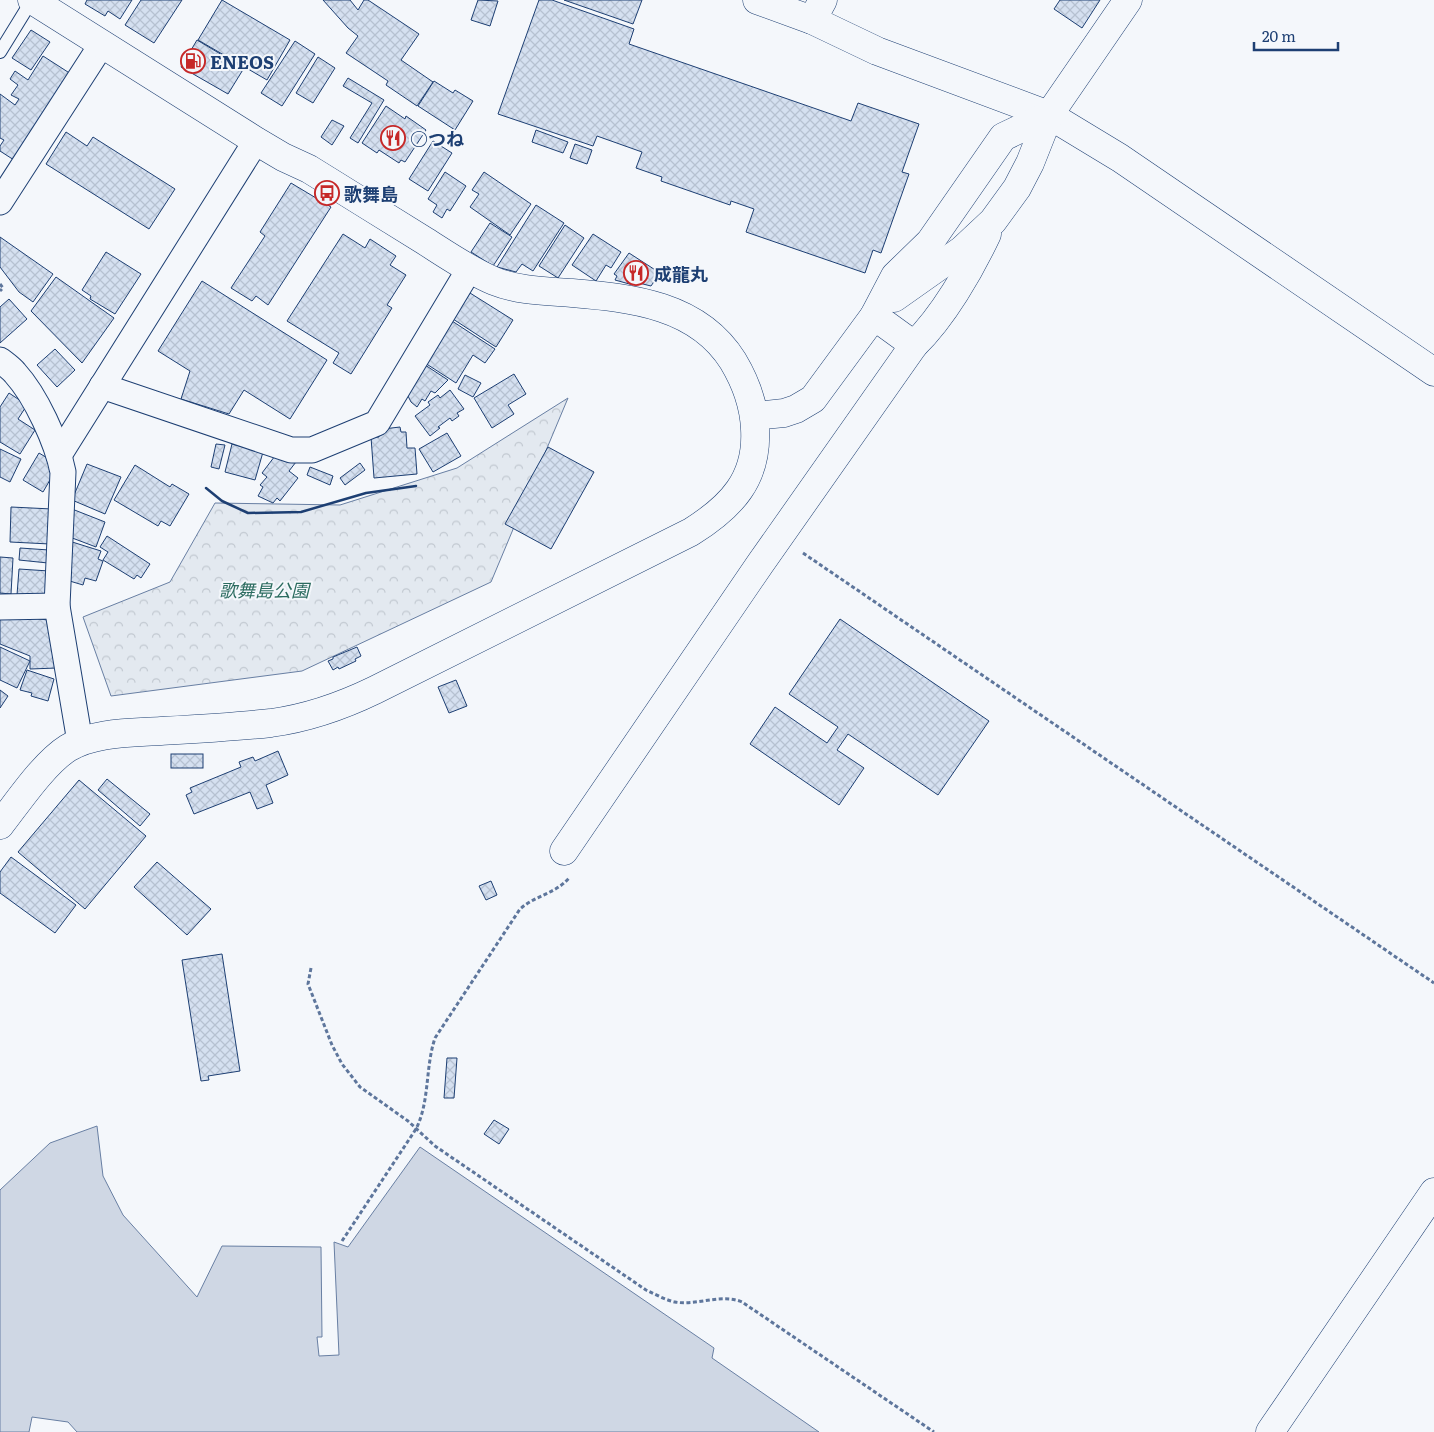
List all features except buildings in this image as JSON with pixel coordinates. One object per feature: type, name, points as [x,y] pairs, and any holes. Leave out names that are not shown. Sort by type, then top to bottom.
[{"type":"street","points":[[0,824],[36,778],[67,748],[80,742],[114,734],[221,727],[294,719],[332,708],[376,690],[691,532],[726,507],[736,494],[751,467],[755,449],[755,416],[744,383],[730,356],[709,333],[690,320],[657,305],[638,300],[531,291],[494,281],[309,169],[256,141],[32,0]]},
{"type":"street","points":[[756,0],[818,10],[877,51],[1049,115],[1120,158],[1434,372]]},
{"type":"street","points":[[568,863],[760,564],[914,345],[926,333],[966,275],[993,221],[1017,188],[1049,115],[1128,0]]},
{"type":"street","points":[[0,202],[102,44]]},
{"type":"street","points":[[755,416],[796,410],[813,399],[874,316],[895,276],[930,242],[1003,137],[1049,115]]},
{"type":"street","points":[[59,455],[256,141]]},
{"type":"street","points":[[874,316],[902,291],[962,250],[993,221]]},
{"type":"street","points":[[102,386],[291,450],[312,450],[377,423],[470,268]]},
{"type":"street","points":[[874,316],[914,345]]},
{"type":"street","points":[[0,360],[15,373],[36,402],[59,455],[63,472],[57,606],[80,742]]},
{"type":"street","points":[[0,607],[57,606]]},
{"type":"street","points":[[1270,1432],[1434,1192]]},
{"type":"lane","points":[[0,52],[32,0]]},
{"type":"path","points":[[0,284],[3,288],[0,291]]},
{"type":"path","points":[[797,549],[1434,984]]},
{"type":"path","points":[[342,1241],[416,1129],[422,1116],[430,1054],[435,1038],[520,909],[530,900],[557,889],[568,863]]},
{"type":"path","points":[[311,968],[308,984],[332,1045],[350,1076],[366,1091],[408,1121],[435,1146],[646,1290],[674,1302],[682,1303],[727,1298],[742,1302],[934,1432]]},
{"type":"green space","name":"歌舞島公園","points":[[568,398],[491,582],[302,671],[111,696],[83,617],[170,582],[215,503],[340,505],[457,468]]},
{"type":"shaded area","points":[[97,1126],[103,1176],[123,1215],[197,1297],[222,1246],[321,1247],[322,1337],[317,1337],[319,1356],[339,1355],[334,1242],[348,1247],[420,1147],[714,1348],[712,1358],[819,1432],[77,1432],[68,1422],[32,1417],[29,1432],[0,1432],[0,1190],[50,1143]]},
{"type":"wall","points":[[206,488],[222,501],[248,513],[301,512],[366,493],[416,486]]},
{"type":"place","name":"ENEOS","points":[[193,61]]},
{"type":"place","name":"○つね","points":[[393,138]]},
{"type":"place","name":"歌舞島","points":[[327,193]]},
{"type":"place","name":"成龍丸","points":[[636,273]]}]
